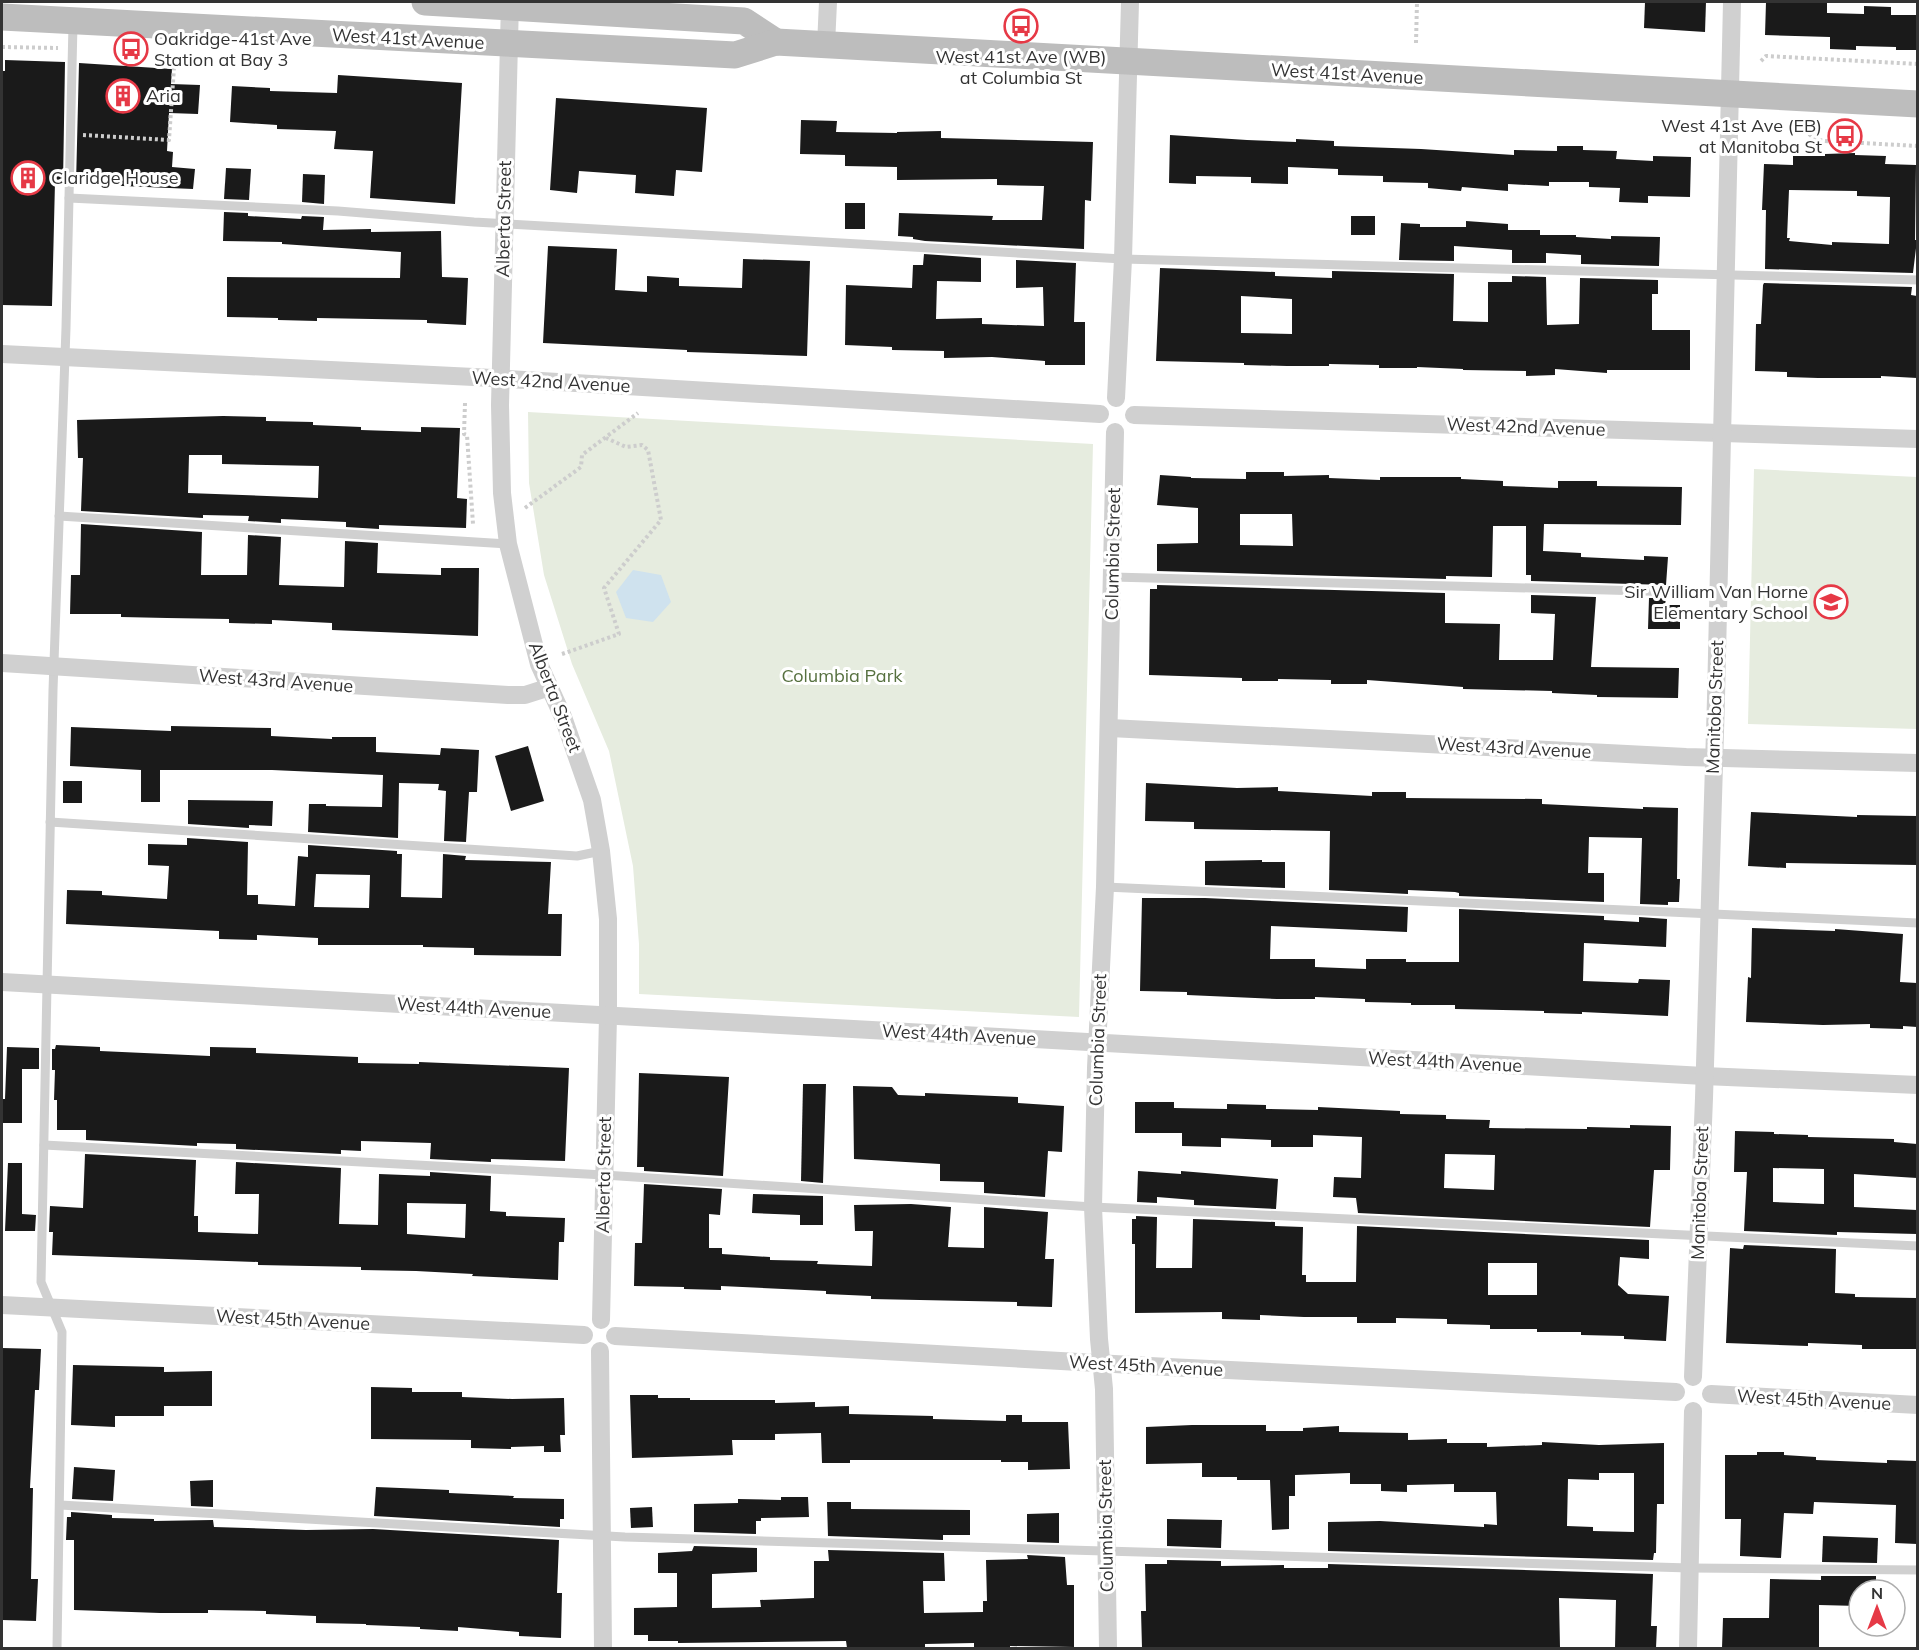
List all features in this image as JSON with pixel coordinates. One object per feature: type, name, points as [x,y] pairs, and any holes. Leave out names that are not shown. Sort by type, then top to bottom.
[{"type":"main road","name":"West 41st Avenue","points":[[425,2],[510,4],[744,21],[776,42]]},
{"type":"main road","name":"West 41st Avenue","points":[[2,17],[735,55],[776,42],[1917,104]]},
{"type":"street","points":[[826,45],[828,2]]},
{"type":"street","points":[[1116,398],[1123,259],[1130,2]]},
{"type":"street","name":"Manitoba Street","points":[[1693,1377],[1714,758],[1732,2]]},
{"type":"street","name":"Alberta Street","points":[[510,4],[500,379],[502,493],[508,544],[539,664],[563,717],[592,800],[602,850],[608,919],[608,1016],[601,1320]]},
{"type":"street","name":"West 42nd Avenue","points":[[2,354],[500,379],[1100,414]]},
{"type":"street","points":[[1116,398],[1127,401],[1131,405],[1134,416],[1130,425],[1116,432],[1106,428],[1100,414],[1107,401],[1116,398]]},
{"type":"street","name":"West 42nd Avenue","points":[[1134,416],[1917,439]]},
{"type":"street","name":"Columbia Street","points":[[1108,1648],[1104,1389],[1094,1207],[1097,1043],[1110,728],[1116,432]]},
{"type":"street","name":"West 43rd Avenue","points":[[2,663],[508,695],[525,695],[550,687]]},
{"type":"street","name":"West 43rd Avenue","points":[[1110,728],[1714,758],[1917,764]]},
{"type":"street","name":"West 44th Avenue","points":[[2,982],[1704,1076],[1917,1084]]},
{"type":"street","name":"West 45th Avenue","points":[[2,1305],[584,1335]]},
{"type":"street","points":[[601,1320],[613,1327],[615,1336],[612,1345],[600,1352],[586,1344],[584,1335],[587,1326],[601,1320]]},
{"type":"street","name":"West 45th Avenue","points":[[615,1336],[1676,1392]]},
{"type":"street","points":[[600,1352],[603,1648]]},
{"type":"street","points":[[1693,1377],[1704,1380],[1711,1394],[1703,1409],[1693,1411],[1682,1408],[1676,1392],[1684,1380],[1693,1377]]},
{"type":"street","name":"West 45th Avenue","points":[[1711,1394],[1917,1405]]},
{"type":"street","points":[[1688,1648],[1693,1411]]},
{"type":"lane","points":[[57,1648],[62,1332],[41,1282],[50,822],[73,20]]},
{"type":"lane","points":[[69,198],[338,211],[503,223],[1123,259],[1917,280]]},
{"type":"lane","points":[[59,516],[508,544]]},
{"type":"lane","points":[[1113,577],[1718,593]]},
{"type":"lane","points":[[50,822],[577,856],[602,850]]},
{"type":"lane","points":[[1105,887],[1917,923]]},
{"type":"lane","points":[[44,1145],[604,1176],[1094,1207],[1917,1246]]},
{"type":"lane","points":[[60,1505],[602,1536],[1690,1568],[1917,1570]]},
{"type":"path","points":[[1416,43],[1417,2]]},
{"type":"path","points":[[2,47],[58,48]]},
{"type":"path","points":[[70,134],[169,140],[175,53]]},
{"type":"path","points":[[1761,61],[1766,56],[1917,64]]},
{"type":"path","points":[[1809,134],[1815,139],[1825,141],[1917,146]]},
{"type":"path","points":[[465,403],[464,434],[467,435],[473,524]]},
{"type":"path","points":[[525,508],[580,467],[582,455],[638,413]]},
{"type":"path","points":[[562,654],[619,634],[604,588],[661,520],[648,450],[642,445],[627,447],[606,438]]},
{"type":"green space","name":"Columbia Park","points":[[528,412],[1093,444],[1079,1017],[639,994],[639,944],[633,866],[609,751],[572,664],[544,575],[529,483]]},
{"type":"green space","name":"Sir William Van Horne Elementary School","points":[[1754,469],[1917,477],[1917,729],[1748,724]]},
{"type":"water","points":[[633,570],[661,575],[671,602],[653,622],[626,618],[616,592]]},
{"type":"building","points":[[1645,2],[1706,2],[1705,32],[1644,28]]},
{"type":"building","points":[[1766,2],[1827,2],[1827,13],[1864,14],[1864,6],[1891,7],[1891,15],[1917,15],[1917,50],[1856,46],[1856,50],[1830,49],[1830,37],[1765,35]]},
{"type":"building","name":"Claridge House","points":[[5,60],[65,62],[63,183],[55,182],[52,306],[2,305],[2,71],[5,71]]},
{"type":"building","points":[[79,63],[172,69],[171,84],[200,85],[198,114],[169,113],[167,151],[173,152],[172,167],[195,169],[193,189],[76,184]]},
{"type":"building","points":[[338,75],[462,83],[455,204],[370,198],[373,151],[334,149],[336,131],[277,129],[277,125],[230,122],[232,86],[270,88],[270,91],[337,93]]},
{"type":"building","points":[[556,98],[707,108],[702,172],[676,170],[674,196],[635,193],[636,175],[579,171],[577,193],[550,190]]},
{"type":"building","points":[[801,120],[837,121],[836,132],[941,131],[941,138],[1093,142],[1091,201],[1085,200],[1084,249],[925,241],[898,236],[899,213],[993,216],[992,220],[1042,220],[1044,186],[997,185],[997,179],[897,180],[897,167],[845,166],[845,155],[800,154]]},
{"type":"building","points":[[1170,135],[1296,142],[1296,139],[1334,141],[1334,146],[1514,155],[1514,150],[1557,151],[1557,146],[1583,146],[1583,150],[1617,151],[1616,159],[1653,161],[1653,156],[1691,157],[1690,197],[1648,196],[1648,203],[1619,202],[1620,188],[1589,187],[1589,182],[1549,182],[1549,186],[1508,184],[1508,191],[1462,187],[1461,191],[1428,188],[1428,183],[1383,182],[1383,176],[1338,175],[1338,169],[1288,167],[1288,184],[1251,183],[1251,177],[1196,176],[1196,184],[1169,183]]},
{"type":"building","points":[[1855,153],[1855,155],[1886,156],[1885,164],[1916,165],[1915,240],[1917,240],[1913,273],[1765,269],[1766,210],[1762,210],[1764,164],[1793,165],[1793,156],[1825,156],[1825,154]],"holes":[[[1789,190],[1857,191],[1857,196],[1890,197],[1889,244],[1832,242],[1832,245],[1789,241],[1790,238],[1787,238]]]},
{"type":"building","points":[[226,168],[251,169],[249,200],[224,199]]},
{"type":"building","points":[[303,174],[325,175],[324,204],[302,202]]},
{"type":"building","points":[[845,203],[865,203],[865,229],[845,229]]},
{"type":"building","points":[[224,212],[248,213],[248,216],[301,219],[302,216],[324,217],[323,230],[441,231],[442,277],[468,278],[466,325],[427,323],[427,320],[317,318],[317,321],[227,317],[227,277],[400,278],[401,252],[282,244],[282,242],[223,241]]},
{"type":"building","points":[[1351,216],[1375,216],[1375,235],[1351,235]]},
{"type":"building","points":[[1466,221],[1508,224],[1508,230],[1540,230],[1540,235],[1576,235],[1576,237],[1611,239],[1611,236],[1660,237],[1659,266],[1581,264],[1581,255],[1546,253],[1546,263],[1512,263],[1512,250],[1454,246],[1454,261],[1399,260],[1401,223],[1420,224],[1420,227],[1466,227]]},
{"type":"building","points":[[548,246],[617,249],[615,290],[647,292],[647,276],[679,278],[679,286],[742,288],[743,259],[810,261],[807,356],[687,352],[687,350],[543,343]]},
{"type":"building","points":[[924,254],[981,258],[981,282],[937,281],[936,319],[982,318],[982,324],[1044,326],[1043,287],[1016,288],[1016,260],[1076,263],[1074,322],[1085,322],[1085,365],[1045,365],[1045,361],[992,357],[944,358],[944,351],[892,350],[892,347],[845,345],[846,285],[912,288],[913,265],[923,265]]},
{"type":"building","points":[[1160,268],[1275,272],[1275,276],[1332,278],[1332,271],[1454,274],[1453,321],[1488,322],[1488,282],[1512,282],[1512,276],[1546,277],[1547,325],[1579,324],[1580,278],[1658,280],[1658,294],[1652,294],[1652,330],[1690,330],[1690,370],[1607,370],[1607,373],[1555,369],[1555,375],[1526,376],[1526,371],[1379,368],[1379,365],[1287,366],[1156,361]],"holes":[[[1241,296],[1292,299],[1292,334],[1241,333]]]},
{"type":"building","points":[[1764,283],[1912,287],[1911,295],[1917,296],[1917,378],[1787,377],[1787,372],[1755,371],[1756,324],[1761,324]]},
{"type":"building","points":[[223,416],[266,417],[266,421],[313,422],[313,425],[361,427],[361,430],[421,432],[421,427],[460,428],[457,498],[467,499],[466,528],[379,525],[379,529],[346,527],[346,522],[281,519],[281,523],[248,521],[249,516],[203,515],[203,518],[81,511],[83,458],[78,458],[77,420]],"holes":[[[189,455],[222,455],[222,464],[319,466],[318,498],[188,493]]]},
{"type":"building","points":[[1246,472],[1284,472],[1284,476],[1329,475],[1329,478],[1380,480],[1380,477],[1461,477],[1461,479],[1503,481],[1503,486],[1558,488],[1558,481],[1597,481],[1597,486],[1682,487],[1681,525],[1544,524],[1543,551],[1581,553],[1581,557],[1644,560],[1644,556],[1668,557],[1666,585],[1531,581],[1531,575],[1526,575],[1526,526],[1493,526],[1492,577],[1446,576],[1446,579],[1157,571],[1157,544],[1198,543],[1198,508],[1157,505],[1160,475],[1246,479]],"holes":[[[1240,514],[1292,514],[1293,546],[1240,545]]]},
{"type":"building","points":[[81,524],[202,532],[201,575],[247,575],[248,535],[281,537],[279,585],[344,587],[345,541],[378,543],[377,573],[441,575],[441,568],[479,568],[478,636],[332,630],[332,623],[272,620],[272,624],[229,623],[229,619],[70,614],[71,575],[80,575]]},
{"type":"building","points":[[1157,585],[1445,593],[1445,623],[1500,624],[1499,660],[1553,660],[1555,614],[1531,613],[1531,595],[1596,597],[1591,667],[1679,668],[1678,698],[1597,697],[1597,695],[1552,693],[1552,691],[1463,689],[1463,687],[1367,680],[1367,684],[1331,684],[1331,680],[1242,681],[1242,678],[1149,675],[1150,589],[1157,589]]},
{"type":"building","points":[[1649,598],[1666,598],[1665,605],[1680,605],[1680,629],[1648,629]]},
{"type":"building","points":[[171,726],[271,728],[271,736],[332,739],[332,737],[376,737],[376,752],[440,755],[441,748],[479,750],[477,792],[469,792],[466,842],[444,841],[446,791],[438,790],[439,784],[399,783],[398,838],[308,832],[309,804],[382,807],[383,775],[272,770],[160,770],[160,802],[141,802],[141,770],[70,766],[71,727],[171,731]]},
{"type":"building","points":[[528,746],[544,801],[511,811],[495,756]]},
{"type":"building","points":[[63,781],[82,781],[82,803],[63,803]]},
{"type":"building","points":[[1146,783],[1237,788],[1278,787],[1278,791],[1372,796],[1372,792],[1406,792],[1406,798],[1542,799],[1542,804],[1643,809],[1643,807],[1678,808],[1679,902],[1668,902],[1668,905],[1640,904],[1642,838],[1589,837],[1588,873],[1604,873],[1604,902],[1459,896],[1459,893],[1455,892],[1408,890],[1408,894],[1329,890],[1330,831],[1194,829],[1194,822],[1145,821]]},
{"type":"building","points":[[188,800],[273,801],[272,826],[249,825],[249,828],[188,824]]},
{"type":"building","points":[[1751,812],[1857,817],[1857,815],[1917,816],[1917,865],[1786,863],[1786,868],[1748,866]]},
{"type":"building","points":[[187,838],[248,842],[247,895],[258,895],[258,904],[295,906],[298,856],[308,857],[308,845],[397,851],[397,854],[402,854],[401,897],[442,898],[443,854],[466,856],[465,860],[551,862],[548,914],[562,914],[561,956],[474,955],[474,948],[423,947],[423,945],[318,945],[318,938],[257,935],[257,940],[219,939],[219,931],[66,924],[67,890],[102,891],[102,895],[167,899],[169,866],[148,865],[148,844],[187,845]],"holes":[[[316,874],[370,875],[369,908],[314,907]]]},
{"type":"building","points":[[1262,860],[1262,862],[1285,862],[1285,888],[1205,885],[1205,861]]},
{"type":"building","points":[[1142,898],[1205,898],[1408,907],[1407,932],[1271,926],[1270,959],[1315,959],[1315,967],[1366,969],[1366,959],[1459,962],[1459,909],[1604,916],[1604,920],[1639,922],[1639,917],[1667,919],[1666,947],[1584,943],[1583,981],[1638,983],[1639,979],[1670,980],[1668,1016],[1455,1009],[1455,1005],[1365,1002],[1365,999],[1315,997],[1315,999],[1277,999],[1140,991]]},
{"type":"building","points":[[1752,928],[1835,931],[1835,929],[1903,934],[1900,982],[1917,983],[1917,1027],[1903,1026],[1903,1029],[1870,1028],[1870,1024],[1746,1022],[1748,977],[1751,978]]},
{"type":"building","points":[[56,1045],[100,1047],[100,1051],[210,1056],[210,1047],[256,1048],[256,1053],[358,1057],[358,1063],[419,1064],[419,1062],[569,1068],[565,1161],[491,1159],[491,1162],[430,1159],[431,1143],[361,1141],[361,1151],[341,1150],[341,1154],[236,1149],[236,1144],[197,1143],[197,1146],[86,1140],[86,1130],[57,1130],[57,1100],[54,1100],[55,1070],[52,1070],[52,1049],[55,1049]]},
{"type":"building","points":[[7,1047],[39,1048],[39,1069],[22,1069],[22,1123],[2,1123]]},
{"type":"building","points":[[639,1073],[729,1077],[723,1176],[644,1171],[644,1167],[637,1167]]},
{"type":"building","points":[[803,1084],[826,1084],[823,1183],[801,1181]]},
{"type":"building","points":[[853,1086],[892,1087],[898,1095],[925,1096],[925,1093],[1018,1097],[1018,1103],[1064,1106],[1062,1152],[1048,1151],[1045,1197],[984,1193],[984,1182],[940,1181],[940,1164],[854,1159]]},
{"type":"building","points":[[1135,1102],[1174,1102],[1174,1108],[1227,1109],[1227,1104],[1266,1105],[1266,1109],[1318,1110],[1318,1107],[1400,1111],[1400,1114],[1446,1115],[1446,1119],[1490,1120],[1489,1128],[1587,1129],[1587,1127],[1630,1128],[1630,1125],[1671,1126],[1670,1170],[1654,1170],[1650,1227],[1358,1213],[1356,1198],[1333,1197],[1334,1177],[1361,1178],[1362,1137],[1313,1135],[1313,1147],[1271,1147],[1271,1140],[1221,1138],[1221,1147],[1182,1146],[1182,1133],[1135,1133]],"holes":[[[1445,1154],[1495,1155],[1494,1190],[1444,1188]]]},
{"type":"building","points":[[1735,1131],[1774,1132],[1774,1134],[1808,1135],[1808,1137],[1894,1139],[1894,1142],[1917,1144],[1917,1178],[1854,1174],[1854,1207],[1917,1210],[1917,1234],[1837,1232],[1837,1235],[1744,1231],[1747,1172],[1734,1172]],"holes":[[[1773,1168],[1824,1169],[1824,1204],[1773,1202]]]},
{"type":"building","points":[[85,1154],[196,1160],[194,1216],[198,1216],[198,1232],[258,1234],[259,1194],[235,1194],[236,1162],[341,1168],[339,1224],[378,1225],[379,1174],[430,1176],[430,1172],[491,1176],[490,1211],[506,1212],[506,1216],[565,1218],[564,1242],[559,1242],[558,1280],[361,1270],[361,1267],[258,1265],[258,1262],[52,1255],[53,1232],[49,1232],[50,1206],[83,1208]],"holes":[[[407,1203],[466,1204],[465,1238],[407,1234]]]},
{"type":"building","points":[[8,1163],[22,1163],[22,1214],[36,1215],[35,1231],[5,1231]]},
{"type":"building","points":[[1138,1171],[1181,1174],[1181,1171],[1278,1179],[1276,1209],[1194,1205],[1194,1200],[1157,1197],[1157,1203],[1137,1202]]},
{"type":"building","points":[[644,1184],[722,1189],[720,1215],[709,1214],[709,1248],[722,1248],[722,1254],[770,1257],[770,1260],[818,1261],[817,1264],[872,1266],[873,1231],[855,1231],[854,1205],[911,1204],[951,1207],[948,1247],[984,1248],[984,1207],[1048,1212],[1045,1259],[1054,1259],[1052,1307],[1017,1306],[1017,1302],[871,1299],[871,1296],[826,1294],[826,1291],[721,1286],[721,1290],[634,1286],[635,1243],[642,1243]]},
{"type":"building","points":[[753,1194],[823,1196],[823,1225],[800,1225],[800,1215],[752,1213]]},
{"type":"building","points":[[1136,1216],[1157,1217],[1156,1268],[1192,1268],[1193,1219],[1275,1222],[1275,1226],[1303,1227],[1302,1275],[1306,1275],[1306,1282],[1356,1282],[1357,1226],[1649,1240],[1649,1259],[1620,1257],[1618,1285],[1628,1294],[1669,1296],[1666,1341],[1624,1339],[1624,1336],[1581,1335],[1581,1332],[1537,1332],[1537,1329],[1490,1329],[1490,1325],[1447,1324],[1447,1319],[1396,1318],[1396,1323],[1357,1323],[1357,1317],[1260,1315],[1260,1320],[1222,1319],[1222,1312],[1135,1313],[1135,1244],[1132,1244],[1132,1219],[1136,1219]],"holes":[[[1488,1263],[1537,1263],[1537,1295],[1488,1295]]]},
{"type":"building","points":[[1744,1245],[1836,1249],[1835,1293],[1855,1294],[1855,1297],[1917,1298],[1917,1349],[1862,1349],[1862,1345],[1808,1343],[1808,1346],[1726,1343],[1730,1248],[1743,1249]]},
{"type":"building","points":[[2,1348],[41,1349],[39,1390],[35,1390],[30,1488],[33,1488],[31,1579],[38,1579],[36,1621],[2,1620]]},
{"type":"building","points":[[73,1365],[164,1367],[164,1372],[212,1371],[212,1406],[164,1406],[164,1416],[115,1416],[115,1427],[71,1425]]},
{"type":"building","points":[[371,1387],[412,1388],[412,1392],[462,1392],[462,1397],[564,1398],[565,1435],[560,1435],[561,1452],[544,1452],[544,1446],[511,1447],[511,1449],[471,1448],[471,1440],[371,1439]]},
{"type":"building","points":[[630,1395],[658,1395],[658,1398],[690,1398],[690,1400],[815,1402],[815,1407],[849,1406],[849,1414],[1006,1421],[1006,1415],[1022,1415],[1022,1422],[1068,1422],[1070,1469],[1028,1470],[1028,1462],[1001,1462],[1001,1460],[850,1460],[850,1463],[822,1463],[821,1433],[775,1434],[775,1440],[732,1440],[733,1455],[632,1458]]},
{"type":"building","points":[[1266,1425],[1266,1431],[1303,1431],[1303,1428],[1339,1426],[1339,1432],[1408,1433],[1408,1440],[1447,1439],[1447,1443],[1487,1443],[1487,1447],[1542,1445],[1542,1442],[1599,1445],[1664,1443],[1664,1504],[1657,1504],[1656,1553],[1654,1553],[1653,1560],[1328,1551],[1328,1522],[1380,1521],[1484,1527],[1484,1524],[1497,1525],[1496,1492],[1454,1492],[1454,1484],[1407,1485],[1407,1492],[1381,1491],[1381,1484],[1350,1484],[1350,1473],[1295,1475],[1295,1496],[1289,1496],[1289,1529],[1272,1530],[1270,1480],[1202,1477],[1202,1463],[1146,1464],[1146,1427]],"holes":[[[1599,1473],[1634,1473],[1634,1532],[1593,1531],[1593,1527],[1567,1526],[1568,1479],[1599,1480]]]},
{"type":"building","points":[[1757,1452],[1784,1452],[1784,1455],[1816,1457],[1816,1460],[1887,1463],[1887,1460],[1917,1461],[1917,1544],[1895,1543],[1896,1505],[1814,1502],[1813,1514],[1784,1513],[1781,1558],[1740,1556],[1741,1519],[1725,1519],[1725,1455],[1757,1455]]},
{"type":"building","points":[[74,1467],[115,1470],[113,1501],[72,1499]]},
{"type":"building","points":[[213,1480],[213,1507],[191,1506],[190,1481]]},
{"type":"building","points":[[376,1487],[449,1490],[449,1493],[514,1496],[513,1498],[564,1499],[564,1519],[560,1519],[560,1527],[374,1516]]},
{"type":"building","points":[[781,1497],[808,1497],[809,1517],[761,1518],[761,1521],[756,1521],[756,1534],[694,1532],[694,1504],[738,1503],[738,1499],[781,1500]]},
{"type":"building","points":[[827,1502],[851,1502],[851,1509],[970,1510],[970,1535],[943,1535],[943,1540],[828,1536]]},
{"type":"building","points":[[652,1507],[653,1527],[631,1528],[630,1508]]},
{"type":"building","points":[[71,1512],[112,1515],[112,1518],[154,1519],[154,1521],[213,1520],[214,1527],[306,1530],[373,1529],[559,1540],[557,1593],[562,1593],[561,1638],[519,1636],[519,1632],[458,1627],[458,1631],[420,1629],[420,1627],[316,1623],[316,1616],[266,1614],[266,1611],[208,1610],[208,1613],[160,1613],[74,1610],[74,1540],[66,1540],[67,1517],[71,1517]]},
{"type":"building","points":[[1059,1513],[1059,1543],[1027,1542],[1027,1514]]},
{"type":"building","points":[[1167,1519],[1222,1520],[1221,1548],[1167,1546]]},
{"type":"building","points":[[1823,1536],[1878,1538],[1877,1563],[1822,1562]]},
{"type":"building","points":[[694,1546],[757,1548],[757,1572],[712,1574],[712,1608],[761,1607],[760,1600],[814,1598],[814,1561],[829,1561],[828,1550],[944,1553],[945,1581],[923,1581],[924,1613],[983,1612],[983,1601],[987,1601],[986,1560],[1028,1559],[1027,1555],[1065,1557],[1067,1585],[1074,1585],[1074,1647],[974,1648],[974,1643],[925,1644],[925,1648],[847,1648],[846,1641],[678,1643],[678,1641],[648,1641],[648,1635],[634,1635],[634,1608],[677,1607],[677,1573],[658,1573],[658,1553],[692,1551]]},
{"type":"building","points":[[1167,1560],[1221,1561],[1221,1566],[1284,1565],[1284,1568],[1328,1568],[1328,1564],[1653,1574],[1651,1626],[1657,1626],[1656,1648],[1615,1648],[1616,1600],[1559,1598],[1560,1648],[1142,1648],[1141,1611],[1146,1611],[1145,1564],[1167,1564]]},
{"type":"building","points":[[1821,1576],[1876,1576],[1876,1578],[1847,1578],[1847,1606],[1819,1605],[1819,1648],[1722,1648],[1723,1618],[1769,1618],[1770,1579],[1821,1580]]},
{"type":"place","name":"West 41st Ave (WB) at Columbia St","points":[[1021,26]]},
{"type":"place","name":"Oakridge-41st Ave Station at Bay 3","points":[[131,49]]},
{"type":"place","name":"Aria","points":[[123,96]]},
{"type":"place","name":"West 41st Ave (EB) at Manitoba St","points":[[1845,136]]},
{"type":"place","name":"Claridge House","points":[[28,178]]},
{"type":"place","name":"Sir William Van Horne Elementary School","points":[[1831,602]]}]
